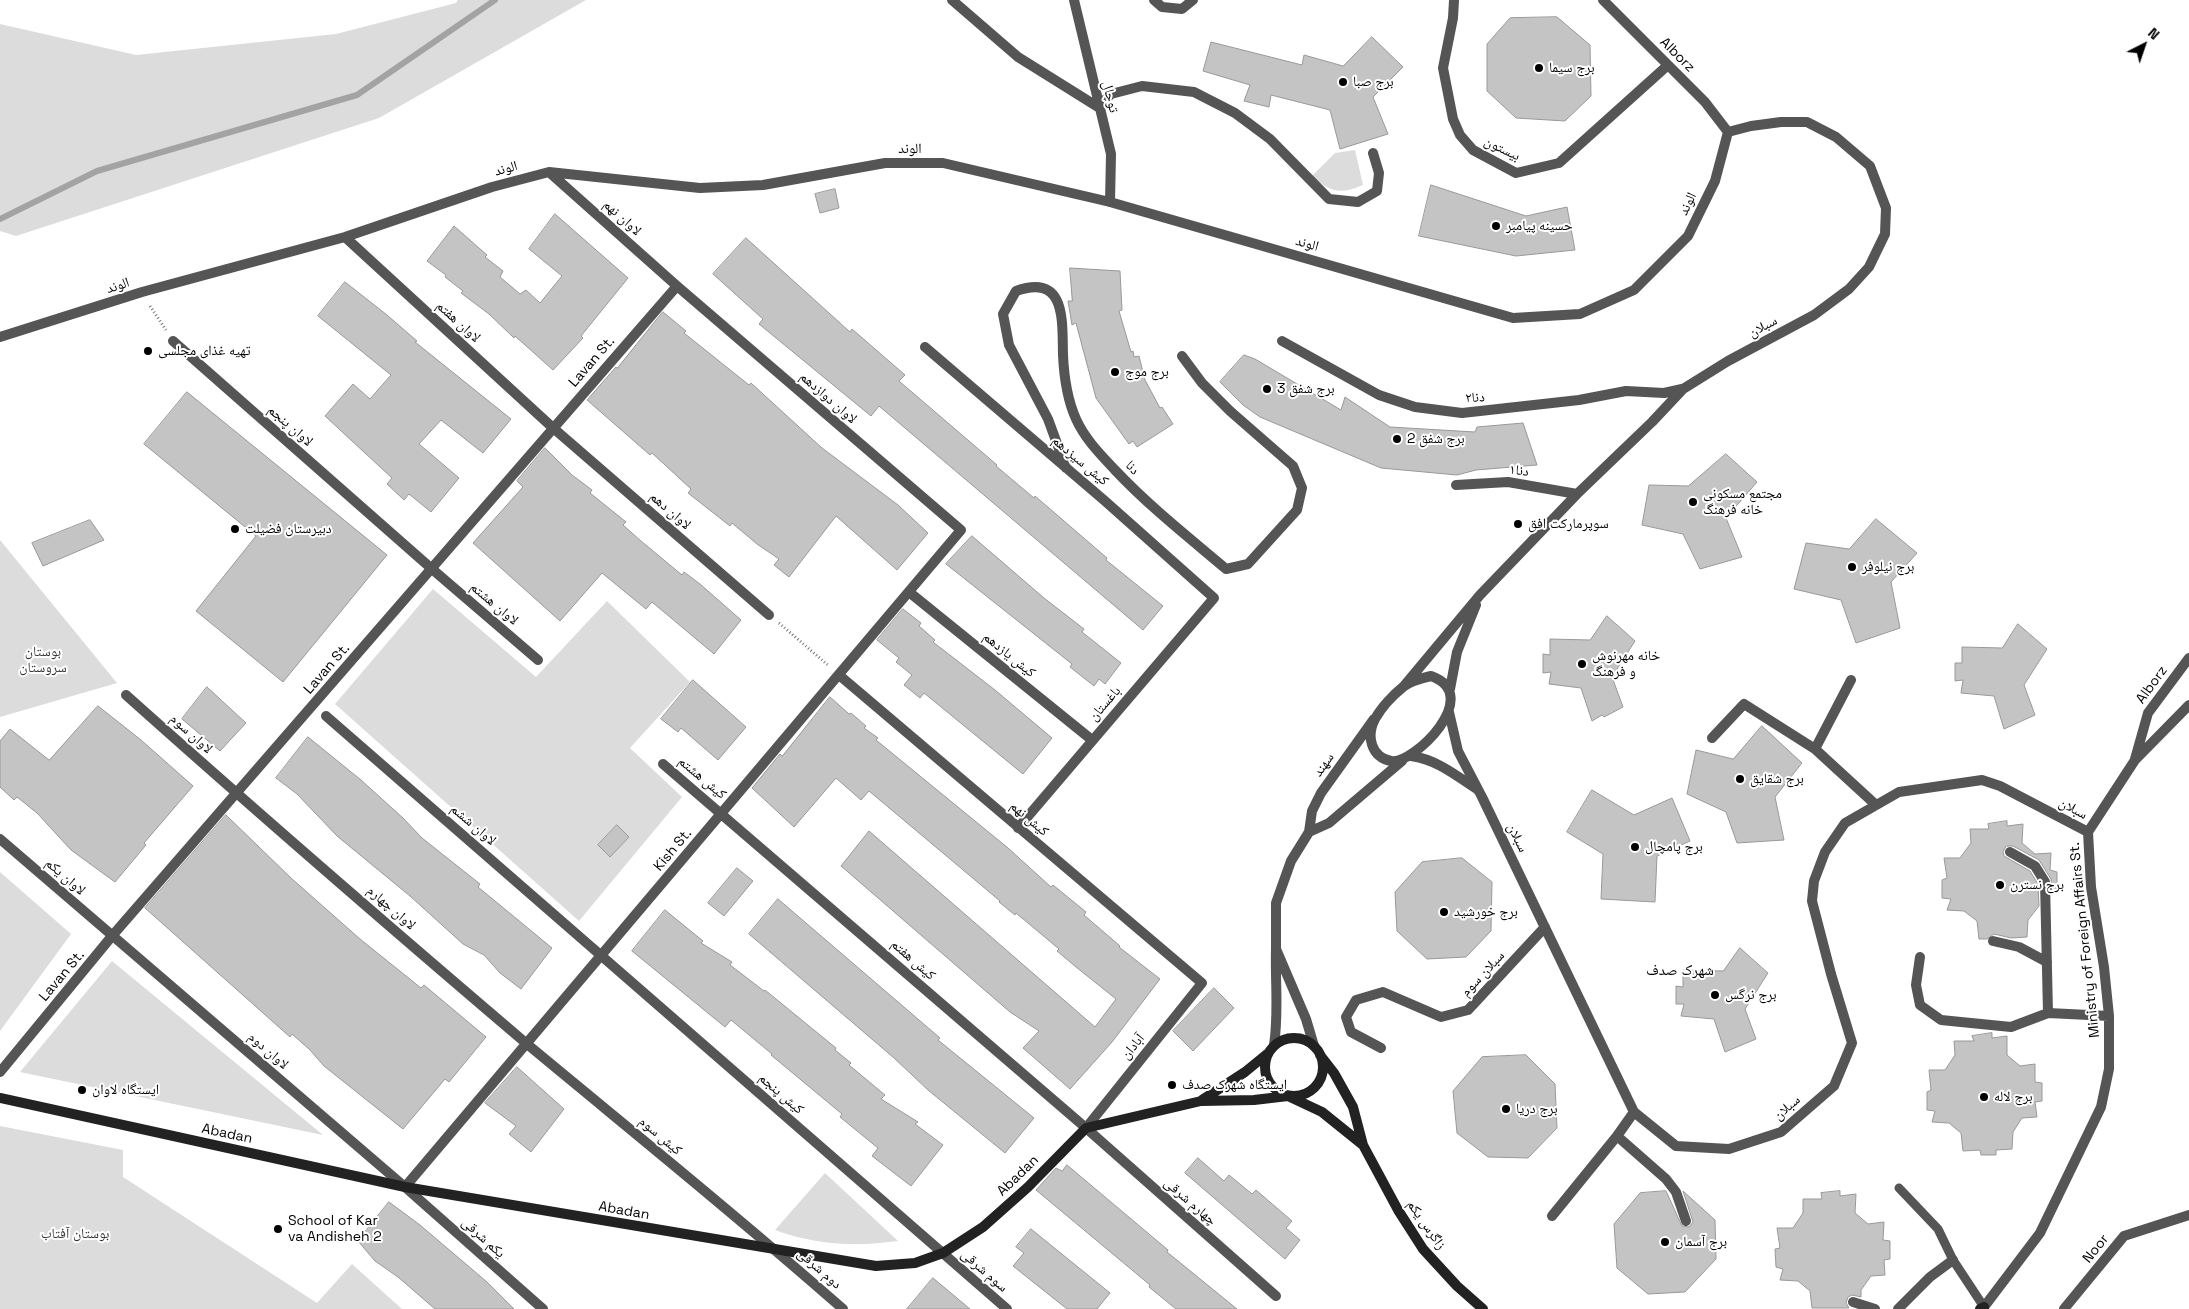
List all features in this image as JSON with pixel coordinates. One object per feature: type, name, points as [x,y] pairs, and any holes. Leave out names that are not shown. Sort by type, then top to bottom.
[{"type":"main road","points":[[1086,1128],[1201,1101],[1254,1100],[1298,1096],[1317,1086],[1322,1076],[1323,1065],[1317,1050],[1305,1040],[1294,1038],[1284,1040],[1246,1072],[1201,1101]]},
{"type":"main road","points":[[1271,1049],[1265,1064],[1266,1074],[1270,1084],[1278,1092],[1288,1096]]},
{"type":"main road","name":"زاگرس یکم","points":[[1317,1050],[1334,1073],[1353,1107],[1362,1145],[1398,1210],[1424,1249],[1457,1286],[1483,1309]]},
{"type":"main road","name":"زاگرس یکم","points":[[1288,1096],[1322,1112],[1362,1145]]},
{"type":"main road","name":"Abadan","points":[[0,1098],[405,1187],[876,1266],[916,1263],[943,1253],[989,1221],[1028,1187],[1086,1128]]},
{"type":"street","points":[[952,0],[1018,57],[1098,107],[1111,94],[1142,86],[1194,92],[1235,112],[1270,139],[1329,199],[1358,202],[1377,191],[1379,173],[1373,153]]},
{"type":"street","name":"توچال","points":[[1074,0],[1098,107],[1111,154],[1110,202]]},
{"type":"street","points":[[1154,0],[1162,7],[1182,9],[1193,0]]},
{"type":"street","name":"بیستون","points":[[1454,0],[1454,18],[1443,68],[1453,119],[1460,134],[1473,150],[1516,173],[1559,163],[1668,65]]},
{"type":"street","name":"Alborz","points":[[1603,0],[1706,102],[1728,132]]},
{"type":"street","name":"سبلان","points":[[1404,686],[1480,595],[1577,494],[1652,422],[1683,389],[1728,361],[1814,316],[1848,289],[1869,267],[1885,234],[1886,208],[1870,166],[1836,137],[1807,122],[1781,122],[1751,126],[1728,132]]},
{"type":"street","name":"الوند","points":[[0,337],[142,292],[345,237],[492,187],[549,172],[700,188],[763,185],[885,163],[943,163],[1110,202],[1513,318],[1580,314],[1634,290],[1688,236],[1715,180],[1728,132]]},
{"type":"street","name":"لاوان نهم","points":[[549,172],[677,286]]},
{"type":"street","name":"لاوان هفتم","points":[[345,237],[552,428]]},
{"type":"street","name":"Lavan St.","points":[[0,1072],[112,936],[677,286]]},
{"type":"street","name":"لاوان دوازدهم","points":[[677,286],[961,530]]},
{"type":"street","name":"دنا","points":[[1066,468],[1048,419],[1010,345],[1003,314],[1016,291],[1032,286],[1048,289],[1058,304],[1064,322],[1063,355],[1067,392],[1076,418],[1089,442],[1145,502],[1226,569],[1248,564],[1297,510],[1302,488],[1293,466],[1230,411],[1202,383],[1182,356]]},
{"type":"street","name":"لاوان پنجم","points":[[173,341],[432,570]]},
{"type":"street","name":"دنا۲","points":[[1282,341],[1379,395],[1415,406],[1462,413],[1579,400],[1626,391],[1664,393],[1683,389]]},
{"type":"street","name":"کیش سیزدهم","points":[[926,347],[1214,598]]},
{"type":"street","name":"لاوان دهم","points":[[552,428],[770,615]]},
{"type":"street","name":"دنا۱","points":[[1456,485],[1508,482],[1577,494]]},
{"type":"street","name":"Kish St.","points":[[405,1187],[961,530]]},
{"type":"street","name":"لاوان هشتم","points":[[432,570],[538,660]]},
{"type":"street","name":"کیش یازدهم","points":[[909,592],[1092,740]]},
{"type":"street","name":"سبلان","points":[[1480,595],[1457,652],[1450,689],[1451,706],[1449,712],[1458,752],[1634,1112],[1676,1146],[1729,1149],[1781,1132],[1834,1086],[1852,1043],[1831,974],[1812,901],[1814,881],[1825,852],[1845,823],[1900,792],[1982,780],[2000,786],[2088,832]]},
{"type":"street","name":"باغستان","points":[[1018,828],[1214,598]]},
{"type":"street","name":"Alborz","points":[[2134,760],[2148,713],[2189,658]]},
{"type":"street","name":"کیش نهم","points":[[839,675],[1202,983]]},
{"type":"street","points":[[1404,686],[1431,676],[1443,680],[1450,689]]},
{"type":"street","points":[[1815,749],[1851,680]]},
{"type":"street","name":"سهند","points":[[1271,1049],[1278,1023],[1275,995],[1276,903],[1291,861],[1309,832],[1312,811],[1321,793],[1374,719],[1404,686]]},
{"type":"street","name":"لاوان سوم","points":[[126,695],[237,794]]},
{"type":"street","points":[[1712,738],[1744,704],[1815,749],[1876,805]]},
{"type":"street","points":[[2134,760],[2189,705]]},
{"type":"street","points":[[1309,832],[1329,823],[1406,758],[1435,732],[1449,712]]},
{"type":"street","name":"لاوان ششم","points":[[326,716],[602,955]]},
{"type":"street","points":[[1374,719],[1370,738],[1372,749],[1381,758],[1393,762],[1406,758],[1421,757],[1447,769],[1478,790]]},
{"type":"street","name":"Ministry of Foreign Affairs St.","points":[[1982,1308],[2040,1234],[2101,1106],[2109,1069],[2109,1016],[2104,966],[2091,887],[2088,832],[2134,760]]},
{"type":"street","name":"کیش هشتم","points":[[663,764],[722,813]]},
{"type":"street","name":"لاوان چهارم","points":[[237,794],[527,1043]]},
{"type":"street","name":"کیش هفتم","points":[[722,813],[1086,1128]]},
{"type":"street","name":"لاوان یکم","points":[[0,838],[112,936]]},
{"type":"street","points":[[2010,852],[2035,866],[2045,882],[2048,1013]]},
{"type":"street","name":"سبلان سوم","points":[[1381,1048],[1351,1032],[1346,1017],[1356,1000],[1383,992],[1441,1017],[1468,1010],[1545,927]]},
{"type":"street","name":"لاوان دوم","points":[[112,936],[405,1187]]},
{"type":"street","points":[[1993,941],[2019,947],[2047,962]]},
{"type":"street","name":"سهند","points":[[1276,950],[1306,1019],[1317,1050]]},
{"type":"street","name":"کیش پنجم","points":[[602,955],[943,1253]]},
{"type":"street","points":[[1920,956],[1916,985],[1920,1005],[1941,1020],[2011,1027],[2048,1013],[2109,1016]]},
{"type":"street","name":"آبادان","points":[[1086,1128],[1202,983]]},
{"type":"street","name":"کیش سوم","points":[[527,1043],[776,1250]]},
{"type":"street","points":[[1552,1216],[1618,1136],[1634,1112]]},
{"type":"street","name":"چهارم شرقی","points":[[1086,1128],[1276,1296]]},
{"type":"street","points":[[1618,1136],[1666,1179],[1676,1192],[1686,1220]]},
{"type":"street","name":"یکم شرقی","points":[[405,1187],[543,1309]]},
{"type":"street","name":"Noor","points":[[2064,1309],[2124,1236],[2189,1215]]},
{"type":"street","name":"دوم شرقی","points":[[776,1250],[843,1309]]},
{"type":"street","name":"سوم شرقی","points":[[943,1253],[1007,1309]]},
{"type":"street","points":[[1898,1309],[1930,1277],[1953,1260]]},
{"type":"street","points":[[1853,1302],[1875,1309]]},
{"type":"lane","points":[[1899,1188],[1938,1229],[1953,1260],[1982,1308]]},
{"type":"path","points":[[142,292],[173,341]]},
{"type":"path","points":[[770,615],[839,675]]},
{"type":"green space","points":[[458,0],[586,0],[379,118],[16,236],[0,231],[0,24],[136,55],[336,34],[456,3]]},
{"type":"green space","points":[[1355,150],[1363,185],[1342,191],[1330,189],[1312,176],[1335,153]]},
{"type":"green space","name":"بوستان سروستان","points":[[0,540],[117,683],[0,717]]},
{"type":"green space","points":[[433,589],[536,677],[607,601],[690,682],[630,748],[682,797],[579,921],[335,704]]},
{"type":"green space","points":[[0,872],[71,934],[0,1031]]},
{"type":"green space","points":[[112,961],[323,1135],[20,1072]]},
{"type":"green space","name":"بوستان آفتاب","points":[[0,1126],[123,1150],[123,1177],[317,1303],[352,1264],[402,1309],[0,1309]]},
{"type":"green space","points":[[825,1173],[898,1241],[866,1244],[820,1242],[775,1230]]},
{"type":"building","name":"برج سیما","points":[[1557,17],[1590,45],[1591,96],[1565,121],[1516,118],[1487,91],[1487,44],[1510,18]]},
{"type":"building","name":"برج صبا","points":[[1372,37],[1403,67],[1373,97],[1388,134],[1340,149],[1330,110],[1271,95],[1269,107],[1244,101],[1250,85],[1203,71],[1211,42],[1302,65],[1304,55],[1343,66]]},
{"type":"building","name":"حسینه پیامبر","points":[[1431,185],[1526,216],[1567,207],[1575,250],[1516,256],[1419,236]]},
{"type":"building","points":[[835,189],[839,208],[820,213],[815,194]]},
{"type":"building","points":[[555,214],[628,278],[581,336],[583,338],[553,370],[515,336],[514,338],[489,314],[461,293],[463,291],[427,261],[454,226],[487,255],[485,257],[503,271],[500,277],[520,294],[526,290],[540,303],[562,276],[529,249]]},
{"type":"building","points":[[746,238],[850,332],[852,329],[905,375],[899,381],[996,466],[1034,498],[1035,496],[1107,558],[1106,560],[1163,606],[1143,630],[879,406],[871,416],[759,324],[763,319],[713,274]]},
{"type":"building","points":[[1070,268],[1120,271],[1122,310],[1119,311],[1131,352],[1133,351],[1134,357],[1139,356],[1145,380],[1160,408],[1162,407],[1173,424],[1137,447],[1133,441],[1129,444],[1096,398],[1076,323],[1072,325],[1068,301],[1072,301]]},
{"type":"building","points":[[345,282],[387,315],[417,341],[415,342],[511,419],[483,453],[441,420],[419,444],[459,478],[431,512],[409,494],[404,500],[387,484],[392,478],[325,416],[353,384],[370,399],[391,375],[318,316]]},
{"type":"building","points":[[663,312],[686,331],[684,333],[749,385],[751,383],[822,448],[898,505],[928,533],[897,570],[836,516],[789,577],[774,565],[779,559],[732,523],[730,526],[688,493],[691,489],[652,453],[650,455],[587,400],[617,368]]},
{"type":"building","points":[[1244,355],[1255,359],[1341,410],[1345,397],[1390,427],[1475,432],[1477,427],[1523,423],[1537,465],[1476,470],[1457,475],[1381,468],[1260,417],[1243,405],[1220,382]]},
{"type":"building","points":[[187,392],[387,555],[283,682],[196,611],[256,536],[144,444]]},
{"type":"building","points":[[545,448],[572,475],[592,490],[590,493],[626,522],[623,525],[641,541],[682,575],[684,572],[700,584],[741,620],[714,654],[652,602],[646,609],[602,573],[560,621],[473,543],[523,487],[517,481]]},
{"type":"building","name":"مجتمع مسکونی خانه فرهنگ","points":[[1726,454],[1757,482],[1726,518],[1742,557],[1700,569],[1683,534],[1642,525],[1649,485],[1688,486]]},
{"type":"building","name":"برج نیلوفر","points":[[1876,519],[1917,553],[1891,582],[1900,628],[1856,643],[1841,600],[1794,589],[1806,543],[1849,549]]},
{"type":"building","points":[[90,520],[104,540],[43,566],[32,543]]},
{"type":"building","points":[[972,536],[1044,598],[1084,629],[1082,632],[1121,663],[1105,684],[1099,679],[1094,686],[1070,667],[1072,664],[946,564]]},
{"type":"building","points":[[903,609],[921,623],[919,626],[935,640],[933,642],[995,690],[1052,738],[1023,774],[924,693],[920,698],[904,685],[912,675],[896,662],[899,658],[877,640]]},
{"type":"building","name":"خانه مهرنوش و فرهنگ","points":[[1607,616],[1635,641],[1612,677],[1623,707],[1592,721],[1581,688],[1549,684],[1551,672],[1543,673],[1543,654],[1550,655],[1550,639],[1590,640]]},
{"type":"building","points":[[2018,624],[2047,649],[2024,685],[2035,715],[2004,729],[1994,696],[1961,693],[1963,680],[1955,681],[1955,663],[1962,663],[1962,647],[2002,648]]},
{"type":"building","points":[[693,680],[746,727],[718,760],[681,728],[678,732],[661,719]]},
{"type":"building","points":[[207,687],[246,723],[220,751],[182,719]]},
{"type":"building","points":[[830,697],[866,726],[864,728],[878,738],[876,740],[1008,848],[1051,887],[1053,885],[1086,912],[1084,915],[1119,947],[1160,979],[1112,1042],[1070,1089],[1023,1048],[1039,1031],[1010,1012],[841,866],[869,831],[1095,1027],[1116,999],[1057,951],[1059,949],[1016,913],[1015,915],[999,902],[869,791],[861,800],[836,778],[794,827],[752,788],[780,754],[782,756]]},
{"type":"building","points":[[98,706],[141,740],[193,786],[144,843],[146,845],[115,882],[71,850],[37,813],[17,797],[14,800],[0,787],[0,741],[10,729],[49,760]]},
{"type":"building","name":"برج شقایق","points":[[1762,726],[1802,763],[1775,797],[1784,840],[1737,843],[1726,812],[1687,794],[1696,750],[1733,759]]},
{"type":"building","points":[[308,737],[361,780],[422,838],[480,884],[478,887],[552,948],[521,989],[500,973],[484,955],[463,944],[410,896],[337,836],[297,794],[276,778]]},
{"type":"building","name":"برج پامچال","points":[[1592,790],[1634,815],[1672,798],[1690,841],[1657,856],[1655,902],[1601,899],[1603,854],[1567,832]]},
{"type":"building","points":[[226,815],[291,878],[360,939],[421,988],[424,985],[486,1037],[449,1082],[445,1079],[403,1129],[324,1066],[292,1034],[290,1037],[145,908]]},
{"type":"building","name":"برج نسترن","points":[[2007,821],[2007,826],[2023,824],[2022,843],[2035,854],[2051,853],[2050,870],[2057,872],[2057,890],[2052,890],[2051,879],[2039,860],[2013,846],[2006,846],[2003,852],[2004,856],[2030,871],[2038,884],[2039,906],[2028,920],[2027,937],[2011,938],[1994,934],[1987,939],[1979,939],[1977,921],[1964,911],[1947,910],[1951,899],[1942,898],[1942,880],[1947,878],[1944,858],[1960,858],[1971,843],[1970,829],[1989,829],[1988,824]]},
{"type":"building","points":[[617,825],[629,837],[610,857],[598,845]]},
{"type":"building","name":"برج خورشید","points":[[1462,858],[1492,882],[1491,931],[1466,957],[1427,959],[1397,931],[1395,892],[1422,862]]},
{"type":"building","points":[[737,868],[753,881],[724,916],[708,903]]},
{"type":"building","points":[[778,899],[940,1038],[938,1040],[1034,1118],[1005,1153],[928,1090],[894,1058],[749,934]]},
{"type":"building","points":[[665,910],[703,941],[701,943],[732,962],[730,965],[765,990],[836,1048],[835,1050],[851,1063],[849,1065],[885,1095],[881,1099],[918,1122],[915,1124],[943,1145],[911,1186],[872,1156],[878,1148],[840,1117],[842,1114],[772,1054],[731,1020],[725,1027],[632,951]]},
{"type":"building","name":"برج نرگس","points":[[1740,948],[1768,973],[1745,1009],[1756,1039],[1725,1052],[1714,1019],[1681,1016],[1684,1004],[1676,1004],[1676,986],[1683,987],[1683,970],[1723,971]]},
{"type":"building","points":[[1214,988],[1234,1008],[1193,1051],[1173,1031]]},
{"type":"building","name":"برج لاله","points":[[1992,1033],[1992,1038],[2007,1036],[2007,1055],[2020,1066],[2035,1064],[2035,1082],[2042,1083],[2042,1101],[2035,1102],[2037,1117],[2022,1118],[2013,1132],[2012,1149],[1996,1150],[1996,1155],[1981,1155],[1980,1150],[1963,1151],[1961,1133],[1949,1123],[1932,1122],[1935,1111],[1927,1110],[1927,1092],[1931,1090],[1929,1070],[1945,1070],[1955,1055],[1954,1041],[1974,1041],[1972,1036]]},
{"type":"building","name":"برج دریا","points":[[1526,1055],[1555,1084],[1557,1128],[1528,1158],[1488,1157],[1457,1133],[1453,1091],[1482,1057]]},
{"type":"building","points":[[517,1067],[564,1109],[531,1152],[509,1134],[516,1126],[485,1103]]},
{"type":"building","points":[[1198,1158],[1224,1181],[1229,1175],[1252,1194],[1256,1190],[1292,1221],[1286,1228],[1300,1240],[1285,1259],[1185,1173]]},
{"type":"building","points":[[1067,1165],[1168,1250],[1167,1252],[1237,1309],[1176,1309],[1149,1287],[1150,1285],[1036,1190],[1056,1168],[1062,1171]]},
{"type":"building","name":"برج آسمان","points":[[1666,1191],[1682,1226],[1689,1227],[1693,1222],[1683,1191],[1715,1220],[1716,1259],[1685,1292],[1648,1294],[1617,1268],[1614,1224],[1640,1193]]},
{"type":"building","points":[[1840,1191],[1840,1196],[1856,1194],[1855,1213],[1868,1224],[1884,1222],[1883,1240],[1890,1241],[1890,1259],[1884,1260],[1885,1275],[1871,1276],[1861,1290],[1861,1297],[1852,1295],[1848,1297],[1846,1303],[1849,1308],[1812,1308],[1810,1291],[1798,1281],[1780,1280],[1783,1269],[1776,1267],[1775,1249],[1780,1248],[1777,1228],[1793,1228],[1803,1213],[1803,1199],[1822,1199],[1821,1193]]},
{"type":"building","points":[[389,1202],[420,1225],[487,1282],[514,1309],[435,1309],[398,1277],[375,1261],[358,1241]]},
{"type":"building","points":[[1031,1229],[1110,1293],[1097,1309],[1067,1309],[1013,1266],[1024,1253],[1016,1247]]},
{"type":"building","points":[[933,1278],[970,1309],[907,1309]]},
{"type":"waterway","points":[[0,219],[97,171],[357,95],[495,0]]},
{"type":"place","name":"برج سیما","points":[[1539,68]]},
{"type":"place","name":"برج صبا","points":[[1343,82]]},
{"type":"place","name":"حسینه پیامبر","points":[[1496,226]]},
{"type":"place","name":"تهیه غذای مجلسی","points":[[148,351]]},
{"type":"place","name":"برج موج","points":[[1115,372]]},
{"type":"place","name":"برج شفق 3","points":[[1267,389]]},
{"type":"place","name":"برج شفق 2","points":[[1397,439]]},
{"type":"place","name":"مجتمع مسکونی خانه فرهنگ","points":[[1693,502]]},
{"type":"place","name":"سوپرمارکت افق","points":[[1518,524]]},
{"type":"place","name":"دبیرستان فضیلت","points":[[235,529]]},
{"type":"place","name":"برج نیلوفر","points":[[1852,567]]},
{"type":"place","name":"خانه مهرنوش و فرهنگ","points":[[1582,664]]},
{"type":"place","name":"برج شقایق","points":[[1740,779]]},
{"type":"place","name":"برج پامچال","points":[[1635,847]]},
{"type":"place","name":"برج نسترن","points":[[2000,885]]},
{"type":"place","name":"برج خورشید","points":[[1444,912]]},
{"type":"place","name":"برج نرگس","points":[[1715,995]]},
{"type":"place","name":"ایستگاه شهرک صدف","points":[[1172,1085]]},
{"type":"place","name":"ایستگاه لاوان","points":[[82,1090]]},
{"type":"place","name":"برج لاله","points":[[1984,1097]]},
{"type":"place","name":"برج دریا","points":[[1506,1109]]},
{"type":"place","name":"School of Kar va Andisheh 2","points":[[278,1229]]},
{"type":"place","name":"برج آسمان","points":[[1665,1242]]},
{"type":"district","name":"شهرک صدف","points":[[1680,971]]}]
